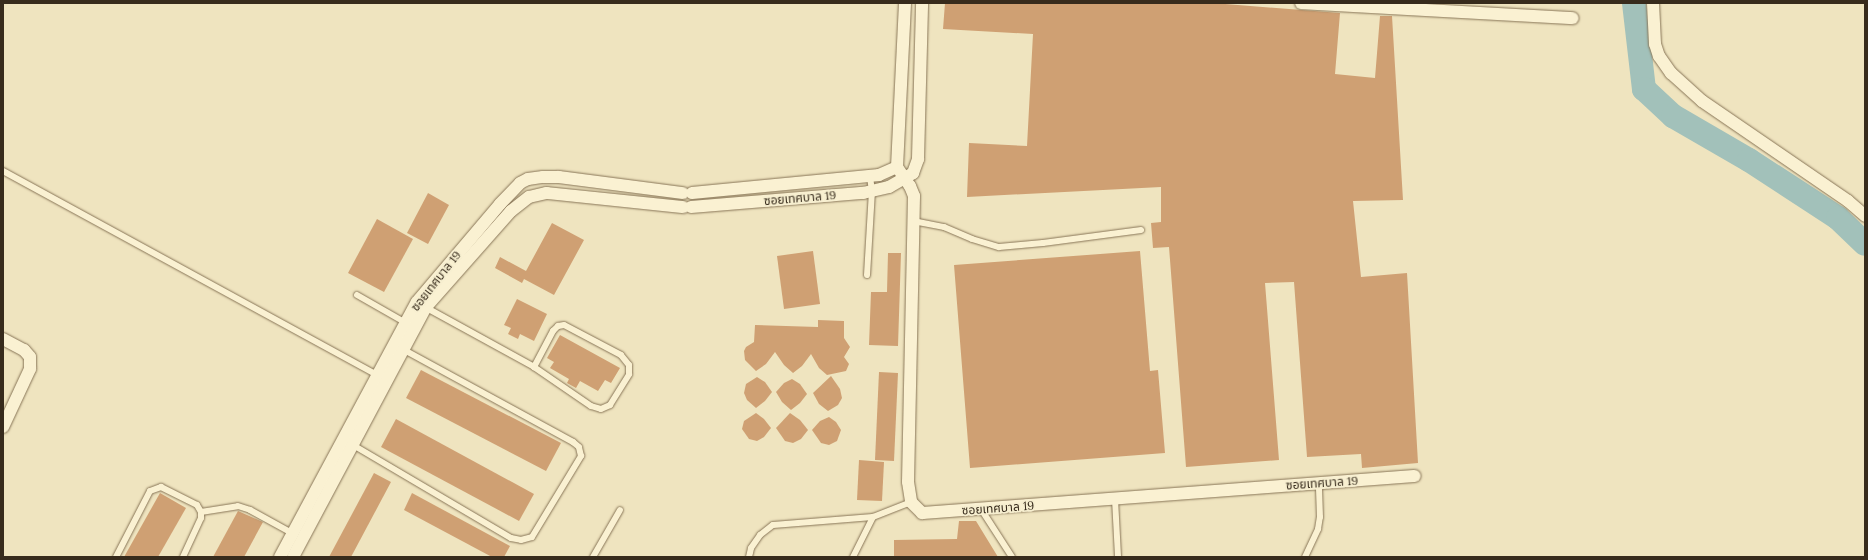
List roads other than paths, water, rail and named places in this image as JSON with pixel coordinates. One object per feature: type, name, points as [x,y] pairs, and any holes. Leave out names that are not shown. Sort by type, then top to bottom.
[{"type":"street","points":[[904,3],[897,167],[906,178],[914,196],[908,482],[911,502]]},
{"type":"street","name":"ซอยเทศบาล 19","points":[[280,557],[292,533],[383,377],[404,350],[422,304],[488,237],[511,211],[529,197],[547,193],[687,207],[872,192],[889,187],[913,173],[918,159],[922,3]]},
{"type":"street","points":[[1301,3],[1573,18]]},
{"type":"street","points":[[1652,3],[1655,44],[1659,56],[1671,73],[1702,101],[1848,201],[1865,216]]},
{"type":"street","name":"ซอยเทศบาล 19","points":[[293,557],[353,445],[406,323],[479,229],[520,183],[528,179],[543,177],[687,193],[870,176],[884,173],[897,167]]},
{"type":"street","points":[[479,229],[488,237]]},
{"type":"street","points":[[3,339],[24,350],[30,357],[30,370],[3,427]]},
{"type":"street","name":"ซอยเทศบาล 19","points":[[911,502],[922,513],[1415,476]]},
{"type":"lane","points":[[3,171],[383,377]]},
{"type":"lane","points":[[867,275],[872,192],[870,176]]},
{"type":"lane","points":[[913,221],[944,227],[972,239],[999,247],[1043,244],[1141,230]]},
{"type":"lane","points":[[357,295],[406,323]]},
{"type":"lane","points":[[422,304],[534,367],[591,406],[601,409],[610,405],[629,374],[629,365],[621,355],[564,325],[558,326],[553,331],[534,367]]},
{"type":"lane","points":[[353,445],[510,538],[521,540],[532,537],[580,456],[579,448],[573,442],[404,350]]},
{"type":"lane","points":[[1305,557],[1318,529],[1320,518],[1319,484]]},
{"type":"lane","points":[[116,557],[150,491],[161,487],[197,505],[201,512],[201,518],[183,557]]},
{"type":"lane","points":[[1115,499],[1118,557]]},
{"type":"lane","points":[[749,557],[751,548],[760,535],[773,525],[873,517],[911,502]]},
{"type":"lane","points":[[201,512],[238,506],[250,510],[292,533]]},
{"type":"lane","points":[[981,509],[1012,557]]},
{"type":"lane","points":[[593,557],[620,510]]},
{"type":"lane","points":[[853,557],[873,517]]},
{"type":"waterway","points":[[1634,3],[1644,89],[1673,116],[1749,160],[1838,218],[1865,244]]}]
